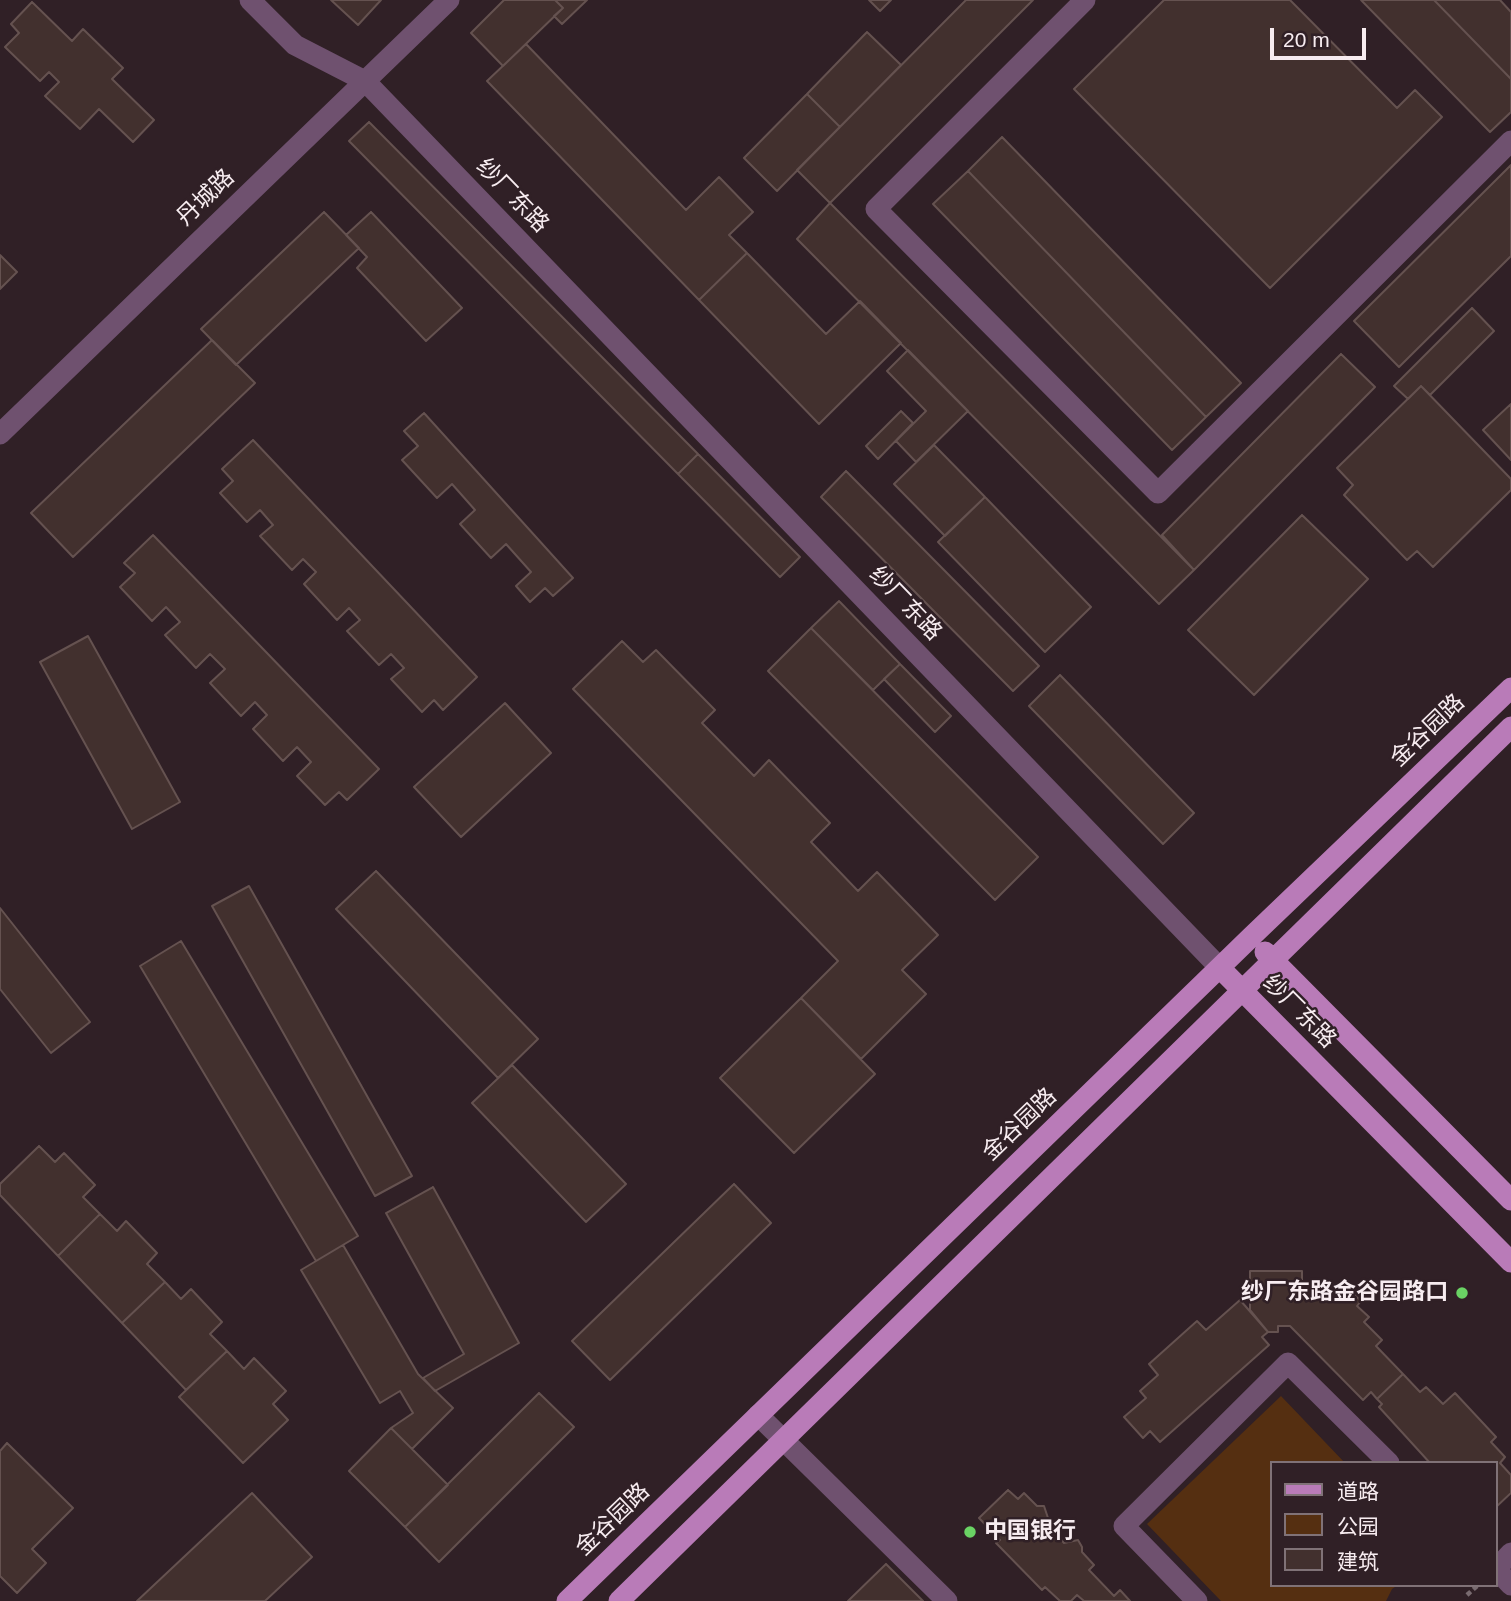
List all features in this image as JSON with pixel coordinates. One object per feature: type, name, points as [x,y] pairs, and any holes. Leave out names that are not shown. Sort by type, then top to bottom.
[{"type":"main road","name":"金谷园路","points":[[567,1601],[1511,688]]},
{"type":"main road","points":[[619,1601],[1511,727]]},
{"type":"main road","name":"纱厂东路","points":[[1251,937],[1511,1200]]},
{"type":"main road","name":"纱厂东路","points":[[1220,968],[1511,1262]]},
{"type":"street","name":"纱厂东路","points":[[250,0],[295,45],[365,81],[1220,968]]},
{"type":"street","name":"丹城路","points":[[0,434],[449,0]]},
{"type":"street","points":[[1086,0],[876,209],[1158,493],[1511,141]]},
{"type":"street","points":[[1197,1601],[1124,1526],[1288,1363],[1387,1461]]},
{"type":"street","points":[[758,1415],[947,1601]]},
{"type":"street","points":[[1497,1567],[1511,1553]]},
{"type":"street","points":[[1497,1571],[1511,1585]]},
{"type":"path","points":[[1467,1595],[1476,1587]]},
{"type":"green space","points":[[1281,1396],[1343,1461],[1270,1461],[1270,1587],[1395,1587],[1386,1601],[1221,1601],[1147,1524]]},
{"type":"building","points":[[331,0],[381,0],[358,25]]},
{"type":"building","points":[[504,0],[555,0],[563,8],[503,66],[471,33]]},
{"type":"building","points":[[555,0],[587,0],[562,24],[554,16],[563,8]]},
{"type":"building","points":[[869,0],[891,0],[880,11]]},
{"type":"building","points":[[966,0],[1033,0],[830,203],[797,170]]},
{"type":"building","points":[[1164,0],[1290,0],[1397,108],[1415,90],[1442,117],[1270,288],[1074,89]]},
{"type":"building","points":[[1361,0],[1434,0],[1511,79],[1511,112],[1490,132]]},
{"type":"building","points":[[1434,0],[1500,0],[1511,12],[1511,79]]},
{"type":"building","points":[[32,2],[72,41],[83,29],[123,68],[112,79],[154,120],[133,142],[99,109],[80,129],[45,96],[59,82],[49,72],[40,81],[5,47],[19,33],[11,24]]},
{"type":"building","points":[[867,32],[901,65],[840,127],[807,94]]},
{"type":"building","points":[[526,44],[686,210],[719,177],[753,212],[729,235],[747,253],[699,300],[487,81]]},
{"type":"building","points":[[807,94],[840,127],[777,191],[744,158]]},
{"type":"building","points":[[369,122],[698,454],[678,474],[349,141]]},
{"type":"building","points":[[1002,137],[1241,383],[1206,417],[968,171]]},
{"type":"building","points":[[1511,165],[1511,256],[1399,367],[1354,321]]},
{"type":"building","points":[[968,171],[1206,417],[1172,450],[933,204]]},
{"type":"building","points":[[830,203],[1194,570],[1159,604],[797,239]]},
{"type":"building","points":[[324,212],[359,248],[236,365],[201,329]]},
{"type":"building","points":[[371,212],[462,308],[426,341],[357,268],[367,257],[346,235]]},
{"type":"building","points":[[747,253],[826,334],[860,301],[901,343],[819,424],[699,300]]},
{"type":"building","points":[[0,255],[17,272],[0,289]]},
{"type":"building","points":[[1472,308],[1494,331],[1430,395],[1421,386],[1408,399],[1394,386]]},
{"type":"building","points":[[212,340],[255,383],[73,557],[31,513]]},
{"type":"building","points":[[908,350],[968,411],[916,462],[896,441],[926,411],[887,371]]},
{"type":"building","points":[[1341,354],[1375,387],[1194,570],[1162,535]]},
{"type":"building","points":[[1421,386],[1511,479],[1511,490],[1433,567],[1417,551],[1407,560],[1344,495],[1353,485],[1337,468]]},
{"type":"building","points":[[1511,404],[1511,460],[1483,430]]},
{"type":"building","points":[[901,411],[913,423],[878,459],[866,446]]},
{"type":"building","points":[[424,413],[573,578],[553,596],[545,588],[530,602],[516,586],[531,572],[506,544],[491,558],[460,524],[475,510],[452,484],[437,498],[402,460],[418,446],[404,431]]},
{"type":"building","points":[[253,440],[477,677],[443,710],[434,700],[422,712],[391,679],[404,668],[391,654],[379,665],[347,631],[360,620],[349,608],[337,620],[304,584],[316,572],[303,559],[292,570],[260,536],[273,525],[260,510],[247,522],[220,493],[233,481],[222,469]]},
{"type":"building","points":[[934,445],[985,497],[945,536],[894,484]]},
{"type":"building","points":[[698,454],[800,557],[780,577],[678,474]]},
{"type":"building","points":[[846,471],[1039,666],[1013,691],[821,497]]},
{"type":"building","points":[[985,497],[1091,607],[1045,652],[938,542]]},
{"type":"building","points":[[1302,515],[1368,579],[1254,695],[1188,630]]},
{"type":"building","points":[[153,535],[379,769],[347,800],[339,792],[325,805],[297,776],[311,762],[297,747],[283,761],[253,729],[267,715],[255,702],[241,716],[210,683],[225,669],[210,654],[196,668],[165,635],[180,622],[166,607],[152,621],[120,587],[135,573],[124,563]]},
{"type":"building","points":[[839,601],[900,664],[873,690],[811,628]]},
{"type":"building","points":[[811,628],[1038,857],[995,900],[768,671]]},
{"type":"building","points":[[88,636],[180,802],[132,829],[40,662]]},
{"type":"building","points":[[622,641],[643,662],[656,650],[715,710],[702,723],[754,776],[769,760],[830,823],[811,842],[858,891],[877,872],[938,935],[902,970],[926,994],[861,1059],[801,998],[838,961],[573,689]]},
{"type":"building","points":[[900,664],[951,716],[935,732],[884,679]]},
{"type":"building","points":[[1060,675],[1194,813],[1163,844],[1029,706]]},
{"type":"building","points":[[505,703],[551,753],[461,837],[414,787]]},
{"type":"building","points":[[376,871],[538,1039],[498,1078],[336,909]]},
{"type":"building","points":[[249,886],[412,1176],[375,1196],[212,906]]},
{"type":"building","points":[[0,908],[90,1022],[51,1053],[0,989]]},
{"type":"building","points":[[181,941],[358,1236],[316,1261],[140,966]]},
{"type":"building","points":[[801,998],[875,1074],[794,1153],[720,1078]]},
{"type":"building","points":[[512,1065],[626,1184],[586,1222],[472,1103]]},
{"type":"building","points":[[39,1146],[55,1162],[64,1153],[95,1185],[83,1197],[100,1214],[58,1256],[0,1195],[0,1184]]},
{"type":"building","points":[[734,1184],[771,1223],[610,1380],[572,1341]]},
{"type":"building","points":[[433,1187],[519,1343],[435,1391],[423,1378],[464,1354],[386,1213]]},
{"type":"building","points":[[100,1214],[117,1231],[126,1221],[157,1253],[147,1264],[165,1282],[122,1323],[58,1256]]},
{"type":"building","points":[[343,1245],[418,1374],[453,1408],[412,1449],[391,1428],[413,1413],[400,1391],[380,1403],[301,1270]]},
{"type":"building","points":[[1250,1271],[1302,1271],[1302,1288],[1322,1296],[1334,1284],[1344,1294],[1349,1289],[1361,1301],[1357,1306],[1369,1317],[1364,1322],[1382,1340],[1376,1346],[1403,1374],[1377,1399],[1371,1392],[1363,1400],[1290,1326],[1278,1326],[1278,1332],[1268,1332],[1250,1310]]},
{"type":"building","points":[[165,1282],[181,1299],[191,1289],[222,1322],[210,1334],[227,1351],[186,1390],[122,1323]]},
{"type":"building","points":[[1240,1300],[1268,1332],[1262,1337],[1269,1345],[1160,1442],[1150,1431],[1143,1438],[1124,1417],[1146,1398],[1140,1391],[1158,1375],[1149,1364],[1197,1321],[1206,1330]]},
{"type":"building","points":[[227,1351],[244,1369],[254,1358],[286,1391],[273,1404],[288,1420],[243,1463],[179,1397]]},
{"type":"building","points":[[1403,1374],[1420,1392],[1426,1387],[1443,1404],[1455,1393],[1496,1437],[1491,1442],[1505,1457],[1500,1463],[1511,1475],[1511,1493],[1497,1506],[1497,1461],[1428,1461],[1379,1407],[1382,1404],[1377,1399]]},
{"type":"building","points":[[539,1393],[574,1427],[439,1562],[405,1527]]},
{"type":"building","points":[[391,1428],[448,1485],[405,1527],[349,1471]]},
{"type":"building","points":[[7,1443],[73,1508],[32,1549],[46,1563],[17,1593],[0,1576],[0,1451]]},
{"type":"building","points":[[1008,1490],[1018,1499],[1024,1493],[1037,1506],[1044,1506],[1048,1518],[1046,1523],[1064,1543],[1078,1540],[1082,1552],[1094,1565],[1089,1570],[1114,1596],[1120,1590],[1130,1601],[1084,1601],[1077,1595],[1071,1601],[1060,1601],[1045,1587],[1042,1590],[996,1543],[1000,1540],[979,1518]]},
{"type":"building","points":[[252,1493],[312,1557],[265,1601],[137,1601]]},
{"type":"building","points":[[886,1564],[923,1601],[848,1601]]},
{"type":"place","name":"纱厂东路金谷园路口","points":[[1462,1293]]},
{"type":"place","name":"中国银行","points":[[970,1532]]}]
